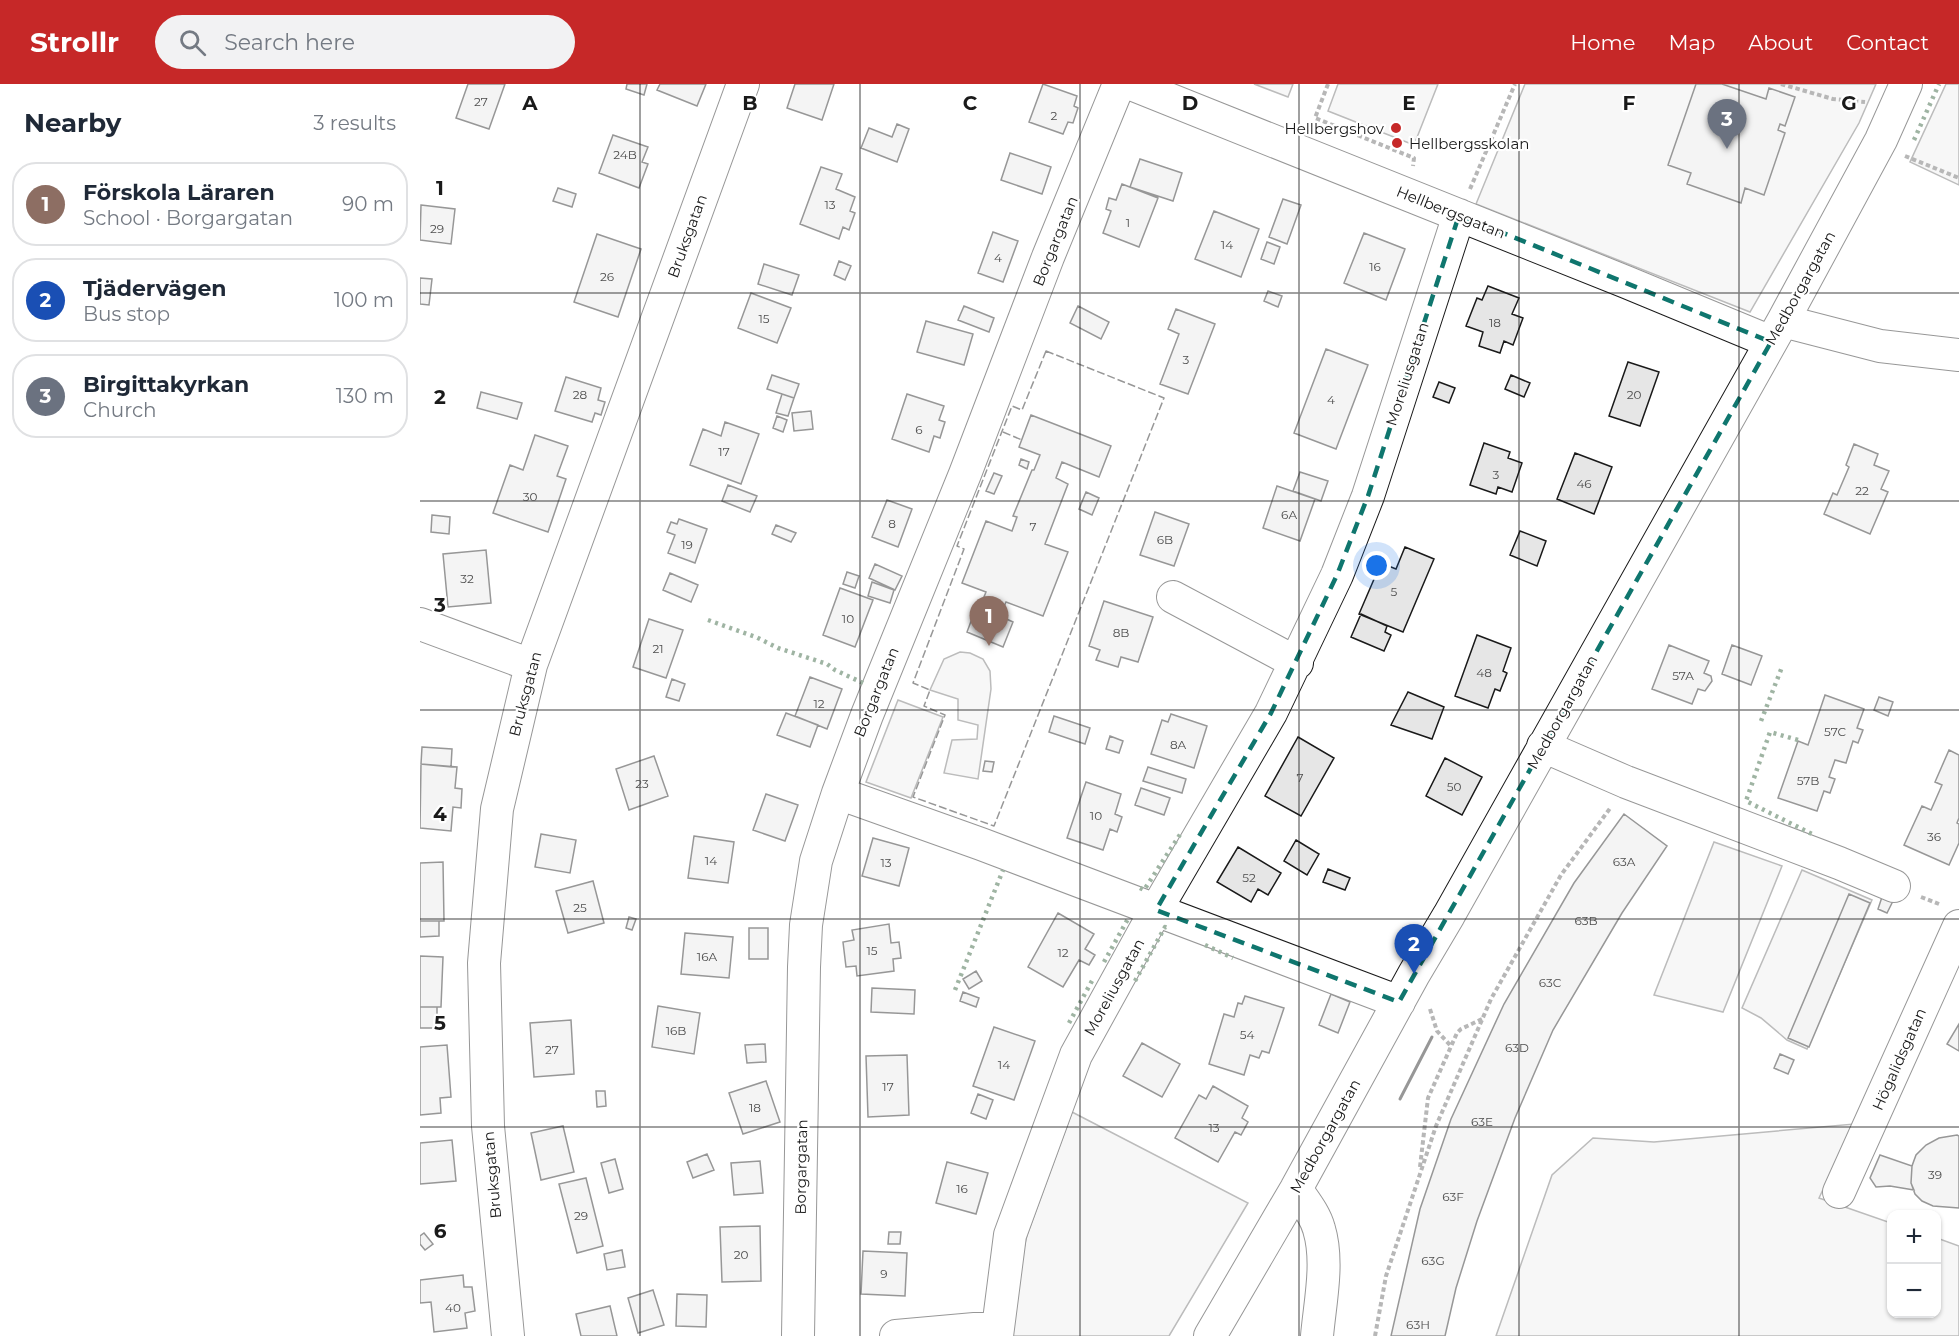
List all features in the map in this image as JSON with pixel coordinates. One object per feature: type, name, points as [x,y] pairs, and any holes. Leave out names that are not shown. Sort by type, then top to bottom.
[{"type":"street","name":"Bruksgatan","points":[[508,1336],[488,1126],[484,963],[497,808],[531,665],[743,84]]},
{"type":"street","name":"Borgargatan","points":[[798,1336],[804,967],[806,925],[816,861],[867,715],[1119,84]]},
{"type":"street","name":"Hellbergsgatan","points":[[1131,84],[1459,215],[1777,332],[1959,355]]},
{"type":"street","name":"Medborgargatan","points":[[1210,1336],[1296,1189],[1777,332],[1881,141],[1906,84]]},
{"type":"street","name":"Moreliusgatan","points":[[997,1331],[1010,1235],[1076,1055],[1156,910],[1240,768],[1297,663],[1337,575],[1368,496],[1459,215]]},
{"type":"street","points":[[1173,597],[1297,663]]},
{"type":"street","points":[[420,624],[531,665]]},
{"type":"street","points":[[1543,746],[1626,782],[1839,862],[1894,886]]},
{"type":"street","points":[[838,793],[1399,1002]]},
{"type":"street","name":"Högalidsgatan","points":[[1839,1192],[1959,926]]},
{"type":"street","points":[[1296,1189],[1319,1228],[1323,1249],[1317,1336]]},
{"type":"street","points":[[896,1336],[997,1331]]},
{"type":"path","points":[[1328,84],[1315,118],[1414,158],[1410,195]]},
{"type":"path","points":[[1459,215],[1515,84]]},
{"type":"path","points":[[1781,84],[1833,99],[1874,103]]},
{"type":"path","points":[[1896,153],[1959,178]]},
{"type":"path","points":[[1375,1336],[1386,1276],[1436,1126],[1491,999],[1561,875],[1626,782]]},
{"type":"path","points":[[1430,1008],[1437,1031],[1451,1046]]},
{"type":"path","points":[[1420,1174],[1426,1104],[1457,1033],[1483,1019]]},
{"type":"highlighted area","points":[[1459,215],[1771,342],[1399,1002],[1156,910],[1271,713],[1337,575],[1368,496]]},
{"type":"shaded area","points":[[1254,84],[1293,84],[1288,97]]},
{"type":"shaded area","name":"Hellbergshov","points":[[1338,84],[1438,84],[1414,145],[1328,111]]},
{"type":"shaded area","points":[[1525,84],[1876,84],[1859,123],[1750,312],[1476,204]]},
{"type":"shaded area","points":[[1946,84],[1959,84],[1959,185],[1910,162]]},
{"type":"shaded area","points":[[960,652],[970,653],[983,659],[990,671],[991,689],[978,779],[944,773],[952,740],[977,739],[978,725],[958,720],[958,699],[930,690],[944,659]]},
{"type":"shaded area","points":[[898,700],[943,717],[911,798],[866,782]]},
{"type":"shaded area","points":[[1714,842],[1782,866],[1723,1012],[1654,995]]},
{"type":"shaded area","points":[[1802,870],[1872,900],[1807,1049],[1787,1040],[1761,1018],[1742,1008]]},
{"type":"shaded area","points":[[1072,1112],[1248,1203],[1169,1336],[1009,1336],[1010,1308],[1027,1235]]},
{"type":"shaded area","points":[[1854,1124],[1819,1198],[1887,1222],[1887,1318],[1941,1318],[1941,1239],[1959,1246],[1959,1336],[1496,1336],[1552,1175],[1593,1138],[1654,1142]]},
{"type":"building","points":[[468,84],[505,84],[489,129],[456,118]]},
{"type":"building","points":[[627,84],[647,84],[644,95],[626,89]]},
{"type":"building","points":[[660,84],[706,84],[697,106],[657,90]]},
{"type":"building","points":[[795,84],[834,84],[822,120],[787,108]]},
{"type":"building","points":[[1043,84],[1077,96],[1074,106],[1078,108],[1073,123],[1068,122],[1063,134],[1029,122]]},
{"type":"building","points":[[1696,84],[1722,84],[1766,99],[1769,88],[1795,97],[1785,126],[1780,124],[1778,130],[1785,133],[1764,195],[1745,188],[1741,203],[1687,184],[1691,173],[1668,165]]},
{"type":"building","points":[[897,124],[909,129],[897,162],[861,148],[869,128],[892,137]]},
{"type":"building","points":[[613,135],[648,147],[642,162],[648,164],[639,188],[599,173]]},
{"type":"building","points":[[1010,153],[1051,167],[1042,194],[1001,180]]},
{"type":"building","points":[[1140,159],[1182,173],[1173,201],[1130,187]]},
{"type":"building","points":[[821,167],[842,174],[836,189],[855,197],[850,211],[855,213],[849,230],[843,227],[839,239],[800,224]]},
{"type":"building","points":[[1122,184],[1158,198],[1139,247],[1103,233],[1111,211],[1106,209],[1109,198],[1116,200]]},
{"type":"building","points":[[558,188],[576,194],[572,207],[553,201]]},
{"type":"building","points":[[1283,199],[1301,205],[1287,244],[1269,237]]},
{"type":"building","points":[[421,205],[455,209],[451,244],[420,240]]},
{"type":"building","points":[[1214,211],[1259,229],[1241,277],[1195,259]]},
{"type":"building","points":[[993,232],[1018,241],[1003,282],[978,273]]},
{"type":"building","points":[[1364,233],[1405,249],[1386,300],[1344,283]]},
{"type":"building","points":[[597,234],[641,249],[618,317],[574,302]]},
{"type":"building","points":[[1267,242],[1280,247],[1274,264],[1261,259]]},
{"type":"building","points":[[839,261],[851,266],[845,280],[834,275]]},
{"type":"building","points":[[764,264],[799,275],[792,295],[758,284]]},
{"type":"building","points":[[420,278],[432,279],[429,305],[420,304]]},
{"type":"building","points":[[1488,286],[1519,298],[1512,314],[1523,318],[1513,345],[1504,341],[1500,353],[1479,346],[1483,332],[1466,326],[1477,298],[1482,300]]},
{"type":"building","points":[[1268,291],[1282,296],[1278,307],[1264,301]]},
{"type":"building","points":[[751,293],[791,308],[777,343],[738,328]]},
{"type":"building","points":[[964,306],[994,318],[989,332],[958,320]]},
{"type":"building","points":[[1078,306],[1109,322],[1101,339],[1070,323]]},
{"type":"building","points":[[1176,309],[1215,324],[1188,394],[1160,384],[1179,334],[1168,329]]},
{"type":"building","points":[[926,321],[973,334],[964,365],[917,352]]},
{"type":"building","points":[[1326,349],[1368,365],[1336,449],[1294,433]]},
{"type":"building","points":[[1628,362],[1659,372],[1640,426],[1609,416]]},
{"type":"building","points":[[772,375],[799,384],[794,398],[767,389]]},
{"type":"building","points":[[1511,375],[1530,383],[1524,397],[1505,389]]},
{"type":"building","points":[[566,377],[601,388],[598,400],[605,402],[601,415],[595,413],[592,422],[555,411]]},
{"type":"building","points":[[1439,382],[1455,388],[1449,403],[1433,397]]},
{"type":"building","points":[[481,392],[522,403],[517,419],[477,408]]},
{"type":"building","points":[[782,394],[794,398],[788,416],[776,413]]},
{"type":"building","points":[[907,394],[944,406],[939,420],[945,422],[940,438],[934,436],[929,452],[892,439]]},
{"type":"building","points":[[811,411],[813,429],[794,431],[792,413]]},
{"type":"building","points":[[1031,415],[1111,446],[1099,477],[1062,462],[1056,478],[1068,484],[1045,544],[1068,552],[1043,616],[1006,602],[1000,616],[1013,622],[1003,647],[967,632],[976,608],[979,609],[986,592],[962,583],[986,521],[1012,531],[1017,517],[1013,516],[1040,455],[1019,447]]},
{"type":"building","points":[[777,416],[787,420],[783,432],[773,428]]},
{"type":"building","points":[[725,422],[759,434],[741,484],[690,465],[703,429],[721,436]]},
{"type":"building","points":[[535,435],[568,446],[557,476],[566,479],[548,532],[493,513],[510,465],[523,470]]},
{"type":"building","points":[[1484,443],[1510,452],[1508,458],[1522,463],[1512,492],[1498,487],[1496,494],[1470,485]]},
{"type":"building","points":[[1854,444],[1878,454],[1874,465],[1889,471],[1881,489],[1888,492],[1870,534],[1824,514],[1833,493],[1837,495],[1849,467],[1846,465]]},
{"type":"building","points":[[1575,453],[1612,467],[1594,514],[1557,499]]},
{"type":"building","points":[[1021,459],[1029,462],[1027,469],[1019,465]]},
{"type":"building","points":[[1300,472],[1328,481],[1321,501],[1293,491]]},
{"type":"building","points":[[994,473],[1002,476],[994,494],[986,491]]},
{"type":"building","points":[[728,485],[757,496],[750,512],[722,501]]},
{"type":"building","points":[[1277,486],[1315,499],[1300,541],[1263,528]]},
{"type":"building","points":[[1086,492],[1099,498],[1092,515],[1079,509]]},
{"type":"building","points":[[887,500],[912,509],[898,547],[872,537]]},
{"type":"building","points":[[1155,512],[1189,524],[1174,566],[1140,555]]},
{"type":"building","points":[[432,515],[450,517],[449,534],[431,532]]},
{"type":"building","points":[[679,519],[707,529],[695,563],[668,553],[675,535],[667,532],[671,522],[677,524]]},
{"type":"building","points":[[776,525],[796,533],[791,542],[772,534]]},
{"type":"building","points":[[1520,531],[1546,541],[1537,566],[1510,555]]},
{"type":"building","points":[[1405,547],[1434,559],[1403,632],[1359,614],[1381,563],[1396,569]]},
{"type":"building","points":[[486,550],[491,603],[448,607],[443,554]]},
{"type":"building","points":[[875,564],[902,576],[895,590],[869,578]]},
{"type":"building","points":[[847,572],[859,576],[855,588],[843,584]]},
{"type":"building","points":[[670,573],[698,585],[691,602],[663,590]]},
{"type":"building","points":[[872,582],[894,590],[890,603],[868,596]]},
{"type":"building","points":[[840,588],[873,600],[855,647],[823,635]]},
{"type":"building","points":[[1104,601],[1153,617],[1138,662],[1121,657],[1118,667],[1096,660],[1100,650],[1089,646]]},
{"type":"building","points":[[1361,614],[1387,626],[1385,632],[1391,635],[1384,651],[1351,637]]},
{"type":"building","points":[[649,619],[683,630],[666,678],[633,667]]},
{"type":"building","points":[[1477,635],[1511,648],[1503,671],[1507,673],[1500,691],[1495,689],[1488,708],[1455,696]]},
{"type":"building","points":[[1669,645],[1709,661],[1704,673],[1711,676],[1712,681],[1705,691],[1698,689],[1692,704],[1652,689]]},
{"type":"building","points":[[1732,645],[1762,656],[1751,685],[1722,674]]},
{"type":"building","points":[[810,677],[842,689],[827,729],[795,716]]},
{"type":"building","points":[[672,679],[685,684],[679,701],[666,697]]},
{"type":"building","points":[[1408,692],[1444,707],[1432,739],[1391,725]]},
{"type":"building","points":[[1825,695],[1864,709],[1857,728],[1863,730],[1858,743],[1853,741],[1846,763],[1835,760],[1829,777],[1835,779],[1830,793],[1824,791],[1817,811],[1778,798],[1798,741],[1808,745]]},
{"type":"building","points":[[1879,697],[1893,702],[1888,716],[1874,710]]},
{"type":"building","points":[[786,713],[818,725],[810,747],[777,735]]},
{"type":"building","points":[[1171,714],[1207,726],[1194,768],[1151,754],[1162,720],[1168,722]]},
{"type":"building","points":[[1054,716],[1090,728],[1085,744],[1049,732]]},
{"type":"building","points":[[1110,736],[1123,741],[1119,753],[1106,749]]},
{"type":"building","points":[[1298,737],[1334,758],[1301,816],[1265,796]]},
{"type":"building","points":[[422,747],[452,749],[451,767],[421,764]]},
{"type":"building","points":[[1949,750],[1959,755],[1959,818],[1957,823],[1959,824],[1959,843],[1949,865],[1904,845],[1922,806],[1931,810],[1942,785],[1935,782]]},
{"type":"building","points":[[654,756],[668,796],[629,810],[616,769]]},
{"type":"building","points":[[1445,758],[1482,777],[1462,815],[1426,796]]},
{"type":"building","points":[[985,761],[994,762],[992,772],[983,771]]},
{"type":"building","points":[[421,764],[457,767],[455,788],[462,789],[461,808],[453,807],[451,831],[420,828]]},
{"type":"building","points":[[1148,767],[1186,779],[1182,793],[1143,781]]},
{"type":"building","points":[[1086,782],[1121,794],[1115,814],[1122,817],[1117,832],[1110,829],[1103,850],[1067,838]]},
{"type":"building","points":[[1141,788],[1170,798],[1164,815],[1135,805]]},
{"type":"building","points":[[766,794],[798,805],[785,841],[753,830]]},
{"type":"building","points":[[1624,814],[1667,846],[1622,913],[1553,1030],[1515,1118],[1477,1221],[1456,1288],[1445,1336],[1391,1336],[1420,1209],[1451,1119],[1504,1004],[1574,883]]},
{"type":"building","points":[[541,834],[576,840],[570,873],[535,867]]},
{"type":"building","points":[[694,836],[734,842],[728,883],[688,878]]},
{"type":"building","points":[[873,838],[909,848],[899,886],[862,876]]},
{"type":"building","points":[[1296,840],[1319,854],[1307,875],[1284,861]]},
{"type":"building","points":[[1238,847],[1281,873],[1268,895],[1258,889],[1251,902],[1217,882]]},
{"type":"building","points":[[443,862],[444,921],[420,921],[420,863]]},
{"type":"building","points":[[1328,869],[1350,878],[1345,890],[1323,882]]},
{"type":"building","points":[[593,881],[604,923],[568,933],[556,891]]},
{"type":"building","points":[[1849,894],[1870,903],[1809,1047],[1788,1038]]},
{"type":"building","points":[[1882,897],[1893,901],[1887,913],[1878,909]]},
{"type":"building","points":[[1058,913],[1094,934],[1085,949],[1095,955],[1089,965],[1079,960],[1063,987],[1028,967]]},
{"type":"building","points":[[629,917],[636,919],[632,930],[626,928]]},
{"type":"building","points":[[420,921],[439,921],[439,936],[420,937]]},
{"type":"building","points":[[889,924],[891,943],[899,942],[901,958],[893,959],[894,971],[857,976],[856,966],[846,967],[843,942],[854,940],[852,930]]},
{"type":"building","points":[[749,928],[768,928],[768,959],[749,959]]},
{"type":"building","points":[[685,933],[733,937],[729,978],[681,974]]},
{"type":"building","points":[[420,956],[443,957],[441,1007],[420,1007]]},
{"type":"building","points":[[976,971],[982,981],[969,989],[963,979]]},
{"type":"building","points":[[872,988],[915,990],[914,1014],[871,1012]]},
{"type":"building","points":[[963,992],[979,998],[976,1007],[960,1001]]},
{"type":"building","points":[[1331,994],[1350,1002],[1338,1033],[1319,1025]]},
{"type":"building","points":[[1245,996],[1284,1008],[1269,1053],[1262,1051],[1259,1058],[1250,1055],[1244,1075],[1209,1064],[1224,1014],[1234,1017],[1238,1003],[1242,1004]]},
{"type":"building","points":[[658,1006],[700,1013],[694,1054],[652,1047]]},
{"type":"building","points":[[420,1007],[437,1007],[437,1028],[420,1028]]},
{"type":"building","points":[[571,1020],[574,1074],[534,1077],[530,1023]]},
{"type":"building","points":[[1959,1024],[1959,1051],[1947,1044]]},
{"type":"building","points":[[994,1027],[1035,1041],[1014,1100],[973,1086]]},
{"type":"building","points":[[1142,1043],[1180,1064],[1162,1097],[1123,1076]]},
{"type":"building","points":[[765,1044],[766,1062],[747,1063],[745,1045]]},
{"type":"building","points":[[447,1045],[451,1097],[440,1098],[441,1113],[420,1115],[420,1047]]},
{"type":"building","points":[[1780,1054],[1794,1060],[1788,1074],[1774,1068]]},
{"type":"building","points":[[907,1055],[909,1115],[868,1117],[866,1056]]},
{"type":"building","points":[[766,1081],[780,1122],[743,1134],[729,1093]]},
{"type":"building","points":[[1213,1086],[1248,1106],[1242,1118],[1248,1122],[1241,1135],[1235,1132],[1218,1162],[1175,1138],[1199,1095],[1206,1099]]},
{"type":"building","points":[[596,1091],[605,1091],[606,1106],[597,1107]]},
{"type":"building","points":[[978,1094],[993,1100],[986,1119],[971,1113]]},
{"type":"building","points":[[563,1126],[574,1172],[541,1180],[531,1133]]},
{"type":"building","points":[[1959,1136],[1959,1208],[1933,1206],[1922,1201],[1915,1194],[1911,1183],[1912,1166],[1916,1155],[1926,1145],[1939,1138]]},
{"type":"building","points":[[452,1140],[456,1181],[420,1184],[420,1143]]},
{"type":"building","points":[[707,1154],[714,1170],[693,1178],[687,1162]]},
{"type":"building","points":[[1880,1155],[1912,1166],[1911,1183],[1914,1190],[1890,1186],[1876,1187],[1870,1178]]},
{"type":"building","points":[[615,1159],[623,1189],[609,1193],[601,1163]]},
{"type":"building","points":[[760,1161],[763,1193],[734,1195],[731,1163]]},
{"type":"building","points":[[947,1162],[988,1173],[976,1214],[936,1203]]},
{"type":"building","points":[[586,1178],[603,1246],[577,1253],[559,1184]]},
{"type":"building","points":[[760,1226],[761,1281],[722,1282],[720,1227]]},
{"type":"building","points":[[889,1232],[901,1232],[900,1244],[888,1244]]},
{"type":"building","points":[[424,1233],[433,1244],[425,1250],[420,1244],[420,1236]]},
{"type":"building","points":[[622,1250],[625,1267],[607,1270],[604,1254]]},
{"type":"building","points":[[863,1251],[907,1253],[905,1296],[861,1294]]},
{"type":"building","points":[[463,1275],[464,1287],[472,1287],[475,1311],[465,1313],[467,1328],[434,1332],[431,1302],[420,1303],[420,1280]]},
{"type":"building","points":[[653,1290],[664,1325],[638,1333],[628,1298]]},
{"type":"building","points":[[677,1294],[707,1295],[706,1327],[676,1326]]},
{"type":"building","points":[[610,1306],[617,1336],[581,1336],[576,1314]]},
{"type":"hedge","points":[[1914,140],[1939,84]]},
{"type":"hedge","points":[[708,620],[756,637],[778,648],[827,664],[865,684]]},
{"type":"hedge","points":[[1761,721],[1782,667]]},
{"type":"hedge","points":[[1798,740],[1770,732],[1746,801],[1814,835]]},
{"type":"hedge","points":[[1140,888],[1144,890],[1181,833]]},
{"type":"hedge","points":[[955,990],[1003,870]]},
{"type":"hedge","points":[[1104,962],[1129,917]]},
{"type":"hedge","points":[[1135,981],[1165,927],[1167,928]]},
{"type":"hedge","points":[[1205,945],[1233,958]]},
{"type":"hedge","points":[[1069,1023],[1093,979]]},
{"type":"fence","points":[[1046,351],[1164,398],[994,826],[913,797],[945,715],[924,706],[930,690],[913,683],[964,549],[957,546],[1012,406],[1022,410],[1046,351]]},
{"type":"fence","points":[[1003,432],[1022,440]]},
{"type":"wall","points":[[1400,1099],[1432,1037]]},
{"type":"place","name":"Hellbergshov","points":[[1396,128]]},
{"type":"place","name":"Hellbergsskolan","points":[[1397,143]]},
{"type":"place","name":"Birgittakyrkan","points":[[1727,149]]},
{"type":"place","name":"Förskola Läraren","points":[[989,646]]},
{"type":"place","name":"Tjädervägen","points":[[1414,974]]}]
